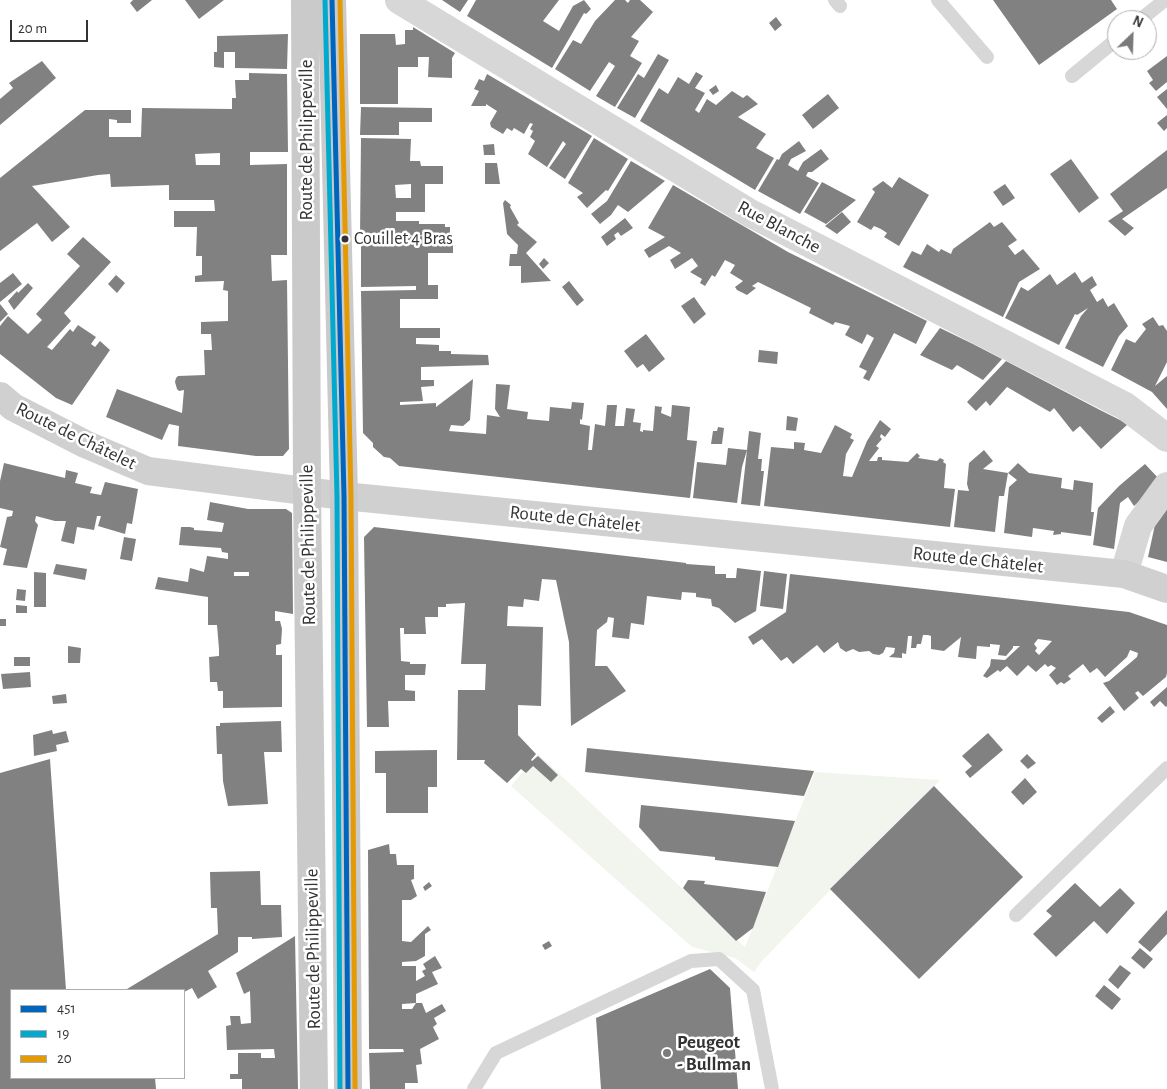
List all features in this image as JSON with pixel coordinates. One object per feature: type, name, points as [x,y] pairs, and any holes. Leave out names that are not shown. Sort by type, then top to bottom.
[{"type":"main road","name":"Route de Philippeville","points":[[305,0],[307,490],[314,1089]]},
{"type":"main road","name":"Route de Philippeville","points":[[332,0],[344,496],[348,1089]]},
{"type":"main road","name":"Route de Châtelet","points":[[0,396],[13,407],[85,444],[148,471],[344,496],[1124,574],[1167,589]]},
{"type":"street","name":"Rue Blanche","points":[[399,0],[750,213],[1125,406],[1167,438]]},
{"type":"street","points":[[1124,574],[1138,526],[1167,486]]},
{"type":"lane","points":[[938,0],[987,57]]},
{"type":"lane","points":[[1152,10],[1165,0]]},
{"type":"lane","points":[[1072,76],[1107,47]]},
{"type":"lane","points":[[1016,915],[1167,768]]},
{"type":"lane","points":[[474,1089],[496,1053],[691,961],[718,959],[753,990],[772,1089]]},
{"type":"shaded area","points":[[538,754],[745,947],[815,772],[940,780],[832,888],[762,961],[754,972],[735,958],[692,947],[511,786]]},
{"type":"building","points":[[133,0],[152,0],[137,12],[130,3]]},
{"type":"building","points":[[185,0],[224,0],[199,19]]},
{"type":"building","points":[[442,0],[468,0],[460,12]]},
{"type":"building","points":[[476,0],[559,0],[543,21],[559,31],[573,6],[584,0],[591,9],[586,14],[584,13],[552,68],[467,16]]},
{"type":"building","points":[[615,0],[625,0],[628,3],[630,0],[640,0],[653,12],[631,37],[639,41],[630,56],[642,63],[615,107],[596,96],[615,66],[609,62],[590,91],[555,69],[573,40],[581,44],[595,21]]},
{"type":"building","points":[[993,0],[1111,0],[1117,9],[1107,10],[1107,16],[1039,65]]},
{"type":"building","points":[[776,17],[782,25],[775,31],[769,23]]},
{"type":"building","points":[[413,27],[455,53],[452,58],[452,78],[428,77],[429,57],[418,57],[418,67],[398,67],[398,104],[360,104],[360,34],[395,34],[396,45],[405,44],[405,30],[413,30]]},
{"type":"building","points":[[288,34],[287,69],[235,68],[235,52],[224,52],[224,68],[214,67],[214,52],[217,52],[217,36]]},
{"type":"building","points":[[658,54],[669,60],[635,118],[617,108],[638,74],[644,78]]},
{"type":"building","points":[[1167,56],[1167,82],[1156,91],[1149,83],[1153,80],[1147,71]]},
{"type":"building","points":[[42,61],[56,78],[0,125],[0,99],[13,88],[9,83]]},
{"type":"building","points":[[696,72],[703,76],[695,88],[705,93],[695,110],[699,113],[707,99],[716,105],[732,91],[743,98],[747,95],[758,104],[738,117],[766,134],[756,148],[774,158],[755,190],[640,121],[659,88],[668,94],[678,77],[689,84]]},
{"type":"building","points":[[249,73],[287,74],[288,152],[250,152],[250,165],[287,164],[287,255],[271,255],[272,281],[287,280],[289,449],[283,456],[256,456],[178,446],[179,426],[169,424],[162,440],[106,417],[117,389],[182,413],[184,390],[179,391],[177,389],[176,378],[178,376],[205,375],[204,350],[212,350],[211,334],[201,334],[201,322],[228,321],[228,291],[223,290],[224,281],[195,282],[195,276],[202,275],[202,256],[196,256],[197,227],[174,227],[174,211],[215,211],[214,200],[169,200],[169,185],[111,187],[110,174],[32,186],[70,227],[52,242],[37,223],[0,251],[0,178],[85,110],[131,110],[131,123],[117,123],[117,120],[109,119],[109,137],[141,137],[142,108],[232,109],[232,98],[236,98],[235,80],[249,80]],"holes":[[[220,153],[220,165],[196,165],[195,154]]]},
{"type":"building","points":[[487,74],[592,136],[565,179],[549,168],[566,144],[563,141],[547,167],[528,154],[535,141],[530,137],[533,131],[530,129],[533,124],[530,123],[524,134],[514,128],[512,131],[507,128],[503,134],[491,127],[490,123],[497,111],[486,104],[486,106],[471,106],[479,91],[474,89],[479,79],[484,81]]},
{"type":"building","points":[[716,85],[719,91],[713,95],[709,90]]},
{"type":"building","points":[[1167,89],[1167,109],[1157,97]]},
{"type":"building","points":[[828,94],[839,108],[813,129],[802,115]]},
{"type":"building","points":[[361,107],[432,108],[432,122],[399,122],[399,135],[360,135]]},
{"type":"building","points":[[1167,115],[1167,128],[1164,131],[1157,123]]},
{"type":"building","points":[[361,138],[411,139],[410,161],[420,161],[421,166],[443,166],[443,184],[425,184],[425,212],[396,212],[396,221],[419,221],[419,224],[445,224],[445,227],[450,227],[450,235],[360,236]],"holes":[[[411,184],[411,198],[396,198],[395,185]]]},
{"type":"building","points":[[594,138],[628,159],[608,191],[606,190],[587,208],[577,197],[583,193],[568,183]]},
{"type":"building","points":[[799,141],[806,151],[791,159],[788,165],[798,171],[803,162],[821,149],[829,159],[812,172],[808,172],[806,176],[819,183],[800,214],[758,191],[777,159],[779,160],[782,154]]},
{"type":"building","points":[[494,144],[495,155],[484,155],[483,145]]},
{"type":"building","points":[[1167,150],[1167,188],[1122,219],[1134,228],[1125,236],[1108,221],[1123,211],[1110,194]]},
{"type":"building","points":[[1071,159],[1099,198],[1079,213],[1050,174]]},
{"type":"building","points":[[631,161],[665,181],[628,212],[618,205],[611,215],[600,224],[591,214],[607,201]]},
{"type":"building","points":[[485,163],[497,163],[500,184],[485,184]]},
{"type":"building","points":[[899,177],[929,195],[899,246],[884,237],[887,233],[881,229],[874,226],[871,230],[857,222],[875,192],[872,189],[883,181],[892,188]]},
{"type":"building","points":[[822,182],[856,200],[826,224],[804,212]]},
{"type":"building","points":[[1005,184],[1015,198],[1003,206],[993,192]]},
{"type":"building","points":[[673,185],[788,252],[927,321],[916,344],[894,333],[869,381],[863,378],[867,371],[859,367],[874,338],[867,334],[862,344],[845,335],[850,326],[835,322],[833,325],[809,313],[811,308],[758,282],[752,286],[756,288],[747,295],[737,290],[735,287],[743,281],[730,273],[735,265],[725,260],[715,277],[712,275],[705,286],[700,283],[702,279],[690,272],[698,266],[692,258],[675,269],[670,260],[681,253],[669,246],[649,258],[644,250],[665,237],[648,228]]},
{"type":"building","points":[[505,200],[511,205],[510,207],[519,223],[517,225],[537,242],[526,253],[551,281],[521,283],[521,266],[509,266],[510,254],[517,254],[518,245],[507,234],[503,203]]},
{"type":"building","points":[[842,212],[851,222],[837,234],[825,226]]},
{"type":"building","points":[[625,218],[633,228],[621,236],[618,232],[614,235],[616,239],[607,246],[601,237]]},
{"type":"building","points":[[990,222],[994,227],[1002,222],[1017,240],[1008,246],[1015,255],[1023,249],[1040,269],[1019,282],[1003,317],[903,267],[912,251],[921,255],[927,244],[939,252],[941,249],[951,254],[953,249]]},
{"type":"building","points":[[427,236],[427,243],[445,244],[444,240],[453,240],[453,253],[428,253],[428,285],[438,285],[438,299],[400,299],[400,328],[440,328],[440,338],[416,338],[416,344],[439,345],[439,351],[451,351],[451,354],[488,355],[489,365],[421,367],[421,380],[434,380],[434,386],[421,387],[423,401],[400,402],[400,405],[436,403],[436,407],[473,379],[470,420],[463,426],[451,425],[449,431],[486,434],[487,415],[500,417],[495,409],[496,384],[510,385],[507,409],[528,412],[527,419],[549,421],[550,407],[571,409],[572,402],[584,403],[580,424],[590,426],[588,450],[592,450],[595,424],[605,426],[607,405],[617,405],[615,426],[624,426],[626,408],[635,409],[633,422],[641,423],[640,431],[643,432],[643,430],[653,431],[655,406],[662,407],[661,413],[671,417],[672,405],[690,407],[687,440],[697,441],[690,498],[399,466],[390,458],[384,457],[373,447],[373,443],[363,433],[361,291],[416,290],[416,286],[361,287],[361,239]]},
{"type":"building","points":[[83,237],[111,262],[64,313],[71,321],[47,347],[52,350],[70,329],[73,332],[78,325],[96,337],[91,344],[95,347],[100,341],[110,350],[72,405],[56,398],[0,354],[0,326],[8,316],[28,334],[42,320],[36,314],[80,266],[67,254]]},
{"type":"building","points":[[544,258],[549,263],[543,269],[539,264]]},
{"type":"building","points":[[1075,272],[1082,283],[1092,276],[1097,285],[1090,290],[1097,302],[1103,298],[1108,307],[1114,303],[1128,326],[1119,336],[1103,367],[1065,348],[1081,316],[1088,308],[1077,315],[1075,314],[1059,345],[1005,318],[1021,287],[1028,291],[1050,274],[1057,285]]},
{"type":"building","points":[[13,273],[22,284],[0,302],[0,283]]},
{"type":"building","points":[[116,275],[125,283],[117,293],[108,284]]},
{"type":"building","points":[[569,281],[584,300],[577,306],[562,287]]},
{"type":"building","points":[[28,283],[33,288],[14,310],[8,301]]},
{"type":"building","points":[[694,297],[706,314],[694,324],[681,306]]},
{"type":"building","points":[[0,304],[8,314],[0,322]]},
{"type":"building","points":[[1153,317],[1159,326],[1163,325],[1167,331],[1167,362],[1155,386],[1167,376],[1167,409],[1152,392],[1111,370],[1126,339],[1135,343],[1146,329],[1142,324]]},
{"type":"building","points":[[940,328],[1002,359],[983,380],[957,365],[952,370],[920,355]]},
{"type":"building","points":[[646,334],[665,359],[649,372],[643,364],[637,368],[624,351]]},
{"type":"building","points":[[759,350],[778,352],[777,364],[758,362]]},
{"type":"building","points":[[1006,361],[1128,424],[1101,449],[1080,426],[1073,432],[1054,408],[1050,412],[1007,387],[990,406],[986,401],[976,411],[967,402]]},
{"type":"building","points":[[787,416],[798,418],[796,431],[786,430]]},
{"type":"building","points":[[880,420],[891,429],[885,437],[881,434],[880,437],[882,439],[876,446],[879,448],[869,461],[877,461],[878,457],[882,457],[882,460],[908,462],[917,453],[920,456],[918,458],[937,461],[940,458],[944,460],[943,462],[946,464],[944,488],[955,489],[950,527],[764,506],[771,447],[794,449],[794,442],[805,443],[804,450],[821,453],[835,425],[852,434],[850,438],[854,440],[846,454],[843,476],[852,477],[867,441]]},
{"type":"building","points":[[718,427],[724,428],[722,444],[711,444],[713,431],[717,431]]},
{"type":"building","points":[[749,431],[761,433],[758,459],[762,459],[761,471],[764,471],[760,506],[741,504]]},
{"type":"building","points":[[728,448],[747,450],[742,467],[737,503],[693,498],[697,462],[726,465]]},
{"type":"building","points":[[984,450],[993,461],[983,469],[1008,473],[1004,496],[999,496],[995,532],[954,527],[958,490],[969,491],[967,484],[969,463]]},
{"type":"building","points":[[4,463],[65,478],[66,470],[78,473],[75,483],[92,487],[90,493],[101,495],[105,482],[138,489],[132,524],[127,523],[125,534],[98,526],[101,516],[97,516],[94,530],[77,527],[74,544],[61,541],[66,521],[55,521],[36,516],[35,521],[38,525],[27,568],[3,565],[7,549],[0,547],[7,517],[12,516],[13,511],[0,508],[0,481]]},
{"type":"building","points":[[1018,463],[1029,473],[1062,478],[1061,488],[1073,490],[1074,480],[1093,483],[1091,512],[1094,512],[1091,536],[1061,532],[1061,534],[1053,535],[1054,531],[1033,528],[1032,537],[1004,533],[1009,487],[1017,480],[1008,473]]},
{"type":"building","points":[[1145,464],[1161,481],[1134,506],[1128,497],[1120,503],[1114,549],[1093,545],[1098,508],[1119,486]]},
{"type":"building","points":[[210,502],[248,509],[286,509],[292,513],[293,614],[275,611],[275,621],[280,621],[282,629],[281,644],[276,645],[276,655],[282,655],[282,707],[223,708],[223,691],[218,691],[217,682],[210,682],[209,657],[219,656],[219,649],[217,625],[208,625],[208,597],[155,589],[158,577],[188,582],[190,568],[204,572],[207,556],[228,559],[228,553],[222,552],[221,548],[179,545],[181,527],[222,532],[224,523],[207,520]],"holes":[[[234,572],[249,572],[249,576],[234,576]]]},
{"type":"building","points":[[1165,509],[1167,510],[1167,562],[1148,557],[1156,520]]},
{"type":"building","points":[[374,527],[715,566],[715,574],[726,574],[726,578],[736,578],[737,568],[761,571],[756,611],[735,623],[719,608],[712,606],[711,599],[696,597],[696,593],[682,592],[681,600],[647,596],[644,625],[631,623],[629,639],[612,637],[614,618],[608,617],[607,622],[597,630],[595,666],[607,666],[626,691],[571,726],[569,642],[556,580],[542,579],[539,601],[524,599],[523,607],[508,606],[507,626],[543,627],[541,706],[518,705],[518,735],[536,754],[532,761],[538,756],[558,775],[551,782],[533,766],[526,773],[521,769],[507,783],[484,763],[485,760],[457,760],[458,690],[485,690],[486,664],[461,664],[465,603],[446,604],[446,607],[438,607],[438,617],[425,617],[426,634],[404,634],[404,628],[400,628],[401,661],[410,662],[410,664],[426,664],[425,675],[405,675],[405,690],[415,691],[415,701],[388,701],[389,727],[367,727],[364,537]]},
{"type":"building","points":[[124,537],[136,539],[132,561],[120,559]]},
{"type":"building","points":[[56,564],[87,569],[85,580],[53,574]]},
{"type":"building","points":[[764,571],[787,574],[783,609],[760,606]]},
{"type":"building","points":[[34,572],[46,573],[46,607],[34,607]]},
{"type":"building","points":[[790,574],[1129,612],[1167,625],[1167,673],[1166,677],[1143,696],[1138,691],[1135,693],[1139,698],[1124,711],[1103,683],[1109,681],[1137,657],[1138,653],[1130,650],[1127,657],[1105,677],[1097,668],[1090,673],[1083,664],[1068,676],[1071,679],[1064,684],[1061,682],[1057,685],[1049,675],[1056,668],[1051,665],[1048,667],[1045,664],[1036,672],[1028,665],[1017,676],[1007,666],[1000,672],[998,670],[987,678],[983,676],[990,666],[991,659],[1005,660],[1020,646],[1013,646],[1006,656],[998,655],[1000,645],[990,644],[990,647],[977,646],[976,659],[958,657],[961,637],[944,651],[931,649],[931,636],[928,635],[923,635],[921,644],[917,644],[916,648],[911,648],[912,636],[908,636],[906,654],[902,653],[902,658],[889,657],[894,653],[895,648],[886,647],[883,653],[879,655],[869,651],[859,652],[853,649],[846,652],[840,648],[838,642],[824,653],[817,645],[793,664],[787,657],[781,661],[762,639],[753,645],[748,637],[786,612]],"holes":[[[1038,639],[1052,641],[1039,655],[1035,651],[1037,648],[1034,644]]]},
{"type":"building","points":[[17,589],[26,590],[25,601],[16,600]]},
{"type":"building","points":[[16,605],[27,606],[27,613],[16,613]]},
{"type":"building","points":[[0,619],[6,619],[6,626],[0,626]]},
{"type":"building","points":[[68,646],[81,648],[80,663],[68,663]]},
{"type":"building","points":[[14,657],[30,657],[30,666],[14,666]]},
{"type":"building","points":[[30,672],[31,687],[3,689],[1,674]]},
{"type":"building","points":[[1167,687],[1167,706],[1160,701],[1154,707],[1150,702]]},
{"type":"building","points":[[66,694],[67,703],[53,704],[52,696]]},
{"type":"building","points":[[1110,706],[1115,712],[1102,723],[1097,718]]},
{"type":"building","points":[[281,721],[282,752],[264,752],[268,804],[228,806],[223,781],[222,754],[217,754],[216,726],[220,726],[220,723]]},
{"type":"building","points":[[52,730],[53,734],[66,731],[69,742],[56,745],[57,751],[34,756],[33,735]]},
{"type":"building","points":[[988,733],[1003,750],[970,778],[965,772],[972,766],[962,756]]},
{"type":"building","points":[[587,748],[814,771],[804,796],[585,772]]},
{"type":"building","points":[[437,750],[437,787],[428,787],[428,813],[386,813],[386,773],[375,773],[375,751]]},
{"type":"building","points":[[1027,754],[1036,763],[1028,769],[1020,761]]},
{"type":"building","points":[[50,759],[66,989],[10,989],[10,1079],[155,1079],[156,1089],[0,1089],[0,773]]},
{"type":"building","points":[[1025,778],[1037,792],[1023,805],[1011,792]]},
{"type":"building","points":[[934,786],[1023,877],[919,979],[830,889]]},
{"type":"building","points":[[641,805],[795,821],[778,867],[715,860],[715,857],[660,851],[639,827]]},
{"type":"building","points":[[389,844],[390,854],[396,854],[397,865],[414,865],[414,879],[411,880],[417,896],[411,900],[402,900],[402,941],[411,942],[428,926],[431,930],[425,934],[425,956],[416,961],[402,962],[402,966],[416,966],[416,981],[425,976],[422,971],[426,969],[423,964],[435,956],[442,968],[432,972],[438,984],[416,994],[416,1003],[422,1003],[426,1013],[442,1004],[446,1011],[434,1018],[437,1024],[433,1027],[439,1039],[420,1049],[422,1064],[416,1065],[418,1083],[405,1083],[405,1089],[370,1089],[369,1053],[404,1052],[403,1049],[369,1049],[368,850]],"holes":[[[416,1003],[412,1009],[402,1009],[402,1004]]]},
{"type":"building","points":[[260,871],[261,905],[281,905],[282,937],[252,939],[252,937],[238,937],[238,952],[208,971],[217,987],[198,999],[192,988],[185,992],[185,989],[127,989],[218,934],[217,908],[211,908],[210,872]]},
{"type":"building","points":[[688,880],[705,881],[704,884],[766,892],[753,928],[736,941],[683,888]]},
{"type":"building","points":[[429,882],[432,886],[425,891],[423,887]]},
{"type":"building","points":[[1075,883],[1100,907],[1120,888],[1135,903],[1107,934],[1094,921],[1056,957],[1033,934],[1052,916],[1046,911]]},
{"type":"building","points":[[1167,910],[1167,934],[1150,952],[1138,942]]},
{"type":"building","points":[[295,936],[298,1089],[242,1089],[242,1079],[230,1079],[230,1074],[238,1074],[238,1053],[261,1053],[261,1058],[275,1058],[274,1049],[227,1050],[226,1026],[231,1025],[230,1016],[240,1016],[241,1024],[251,1023],[250,991],[244,994],[236,973]]},
{"type":"building","points":[[549,941],[552,946],[545,950],[542,945]]},
{"type":"building","points":[[1140,948],[1153,959],[1144,969],[1131,958]]},
{"type":"building","points":[[1120,965],[1131,973],[1118,989],[1108,980]]},
{"type":"building","name":"Peugeot - Bullman","points":[[710,969],[730,988],[738,1089],[601,1089],[596,1018]]},
{"type":"building","points":[[1104,985],[1121,999],[1112,1010],[1095,996]]},
{"type":"transit line","name":"19","points":[[325,0],[337,496],[340,1089]]},
{"type":"transit line","name":"451","points":[[332,0],[344,496],[348,1089]]},
{"type":"transit line","name":"20","points":[[340,0],[351,496],[355,1089]]},
{"type":"place","name":"Couillet 4 Bras","points":[[345,239]]},
{"type":"place","name":"Peugeot - Bullman","points":[[667,1053]]}]
